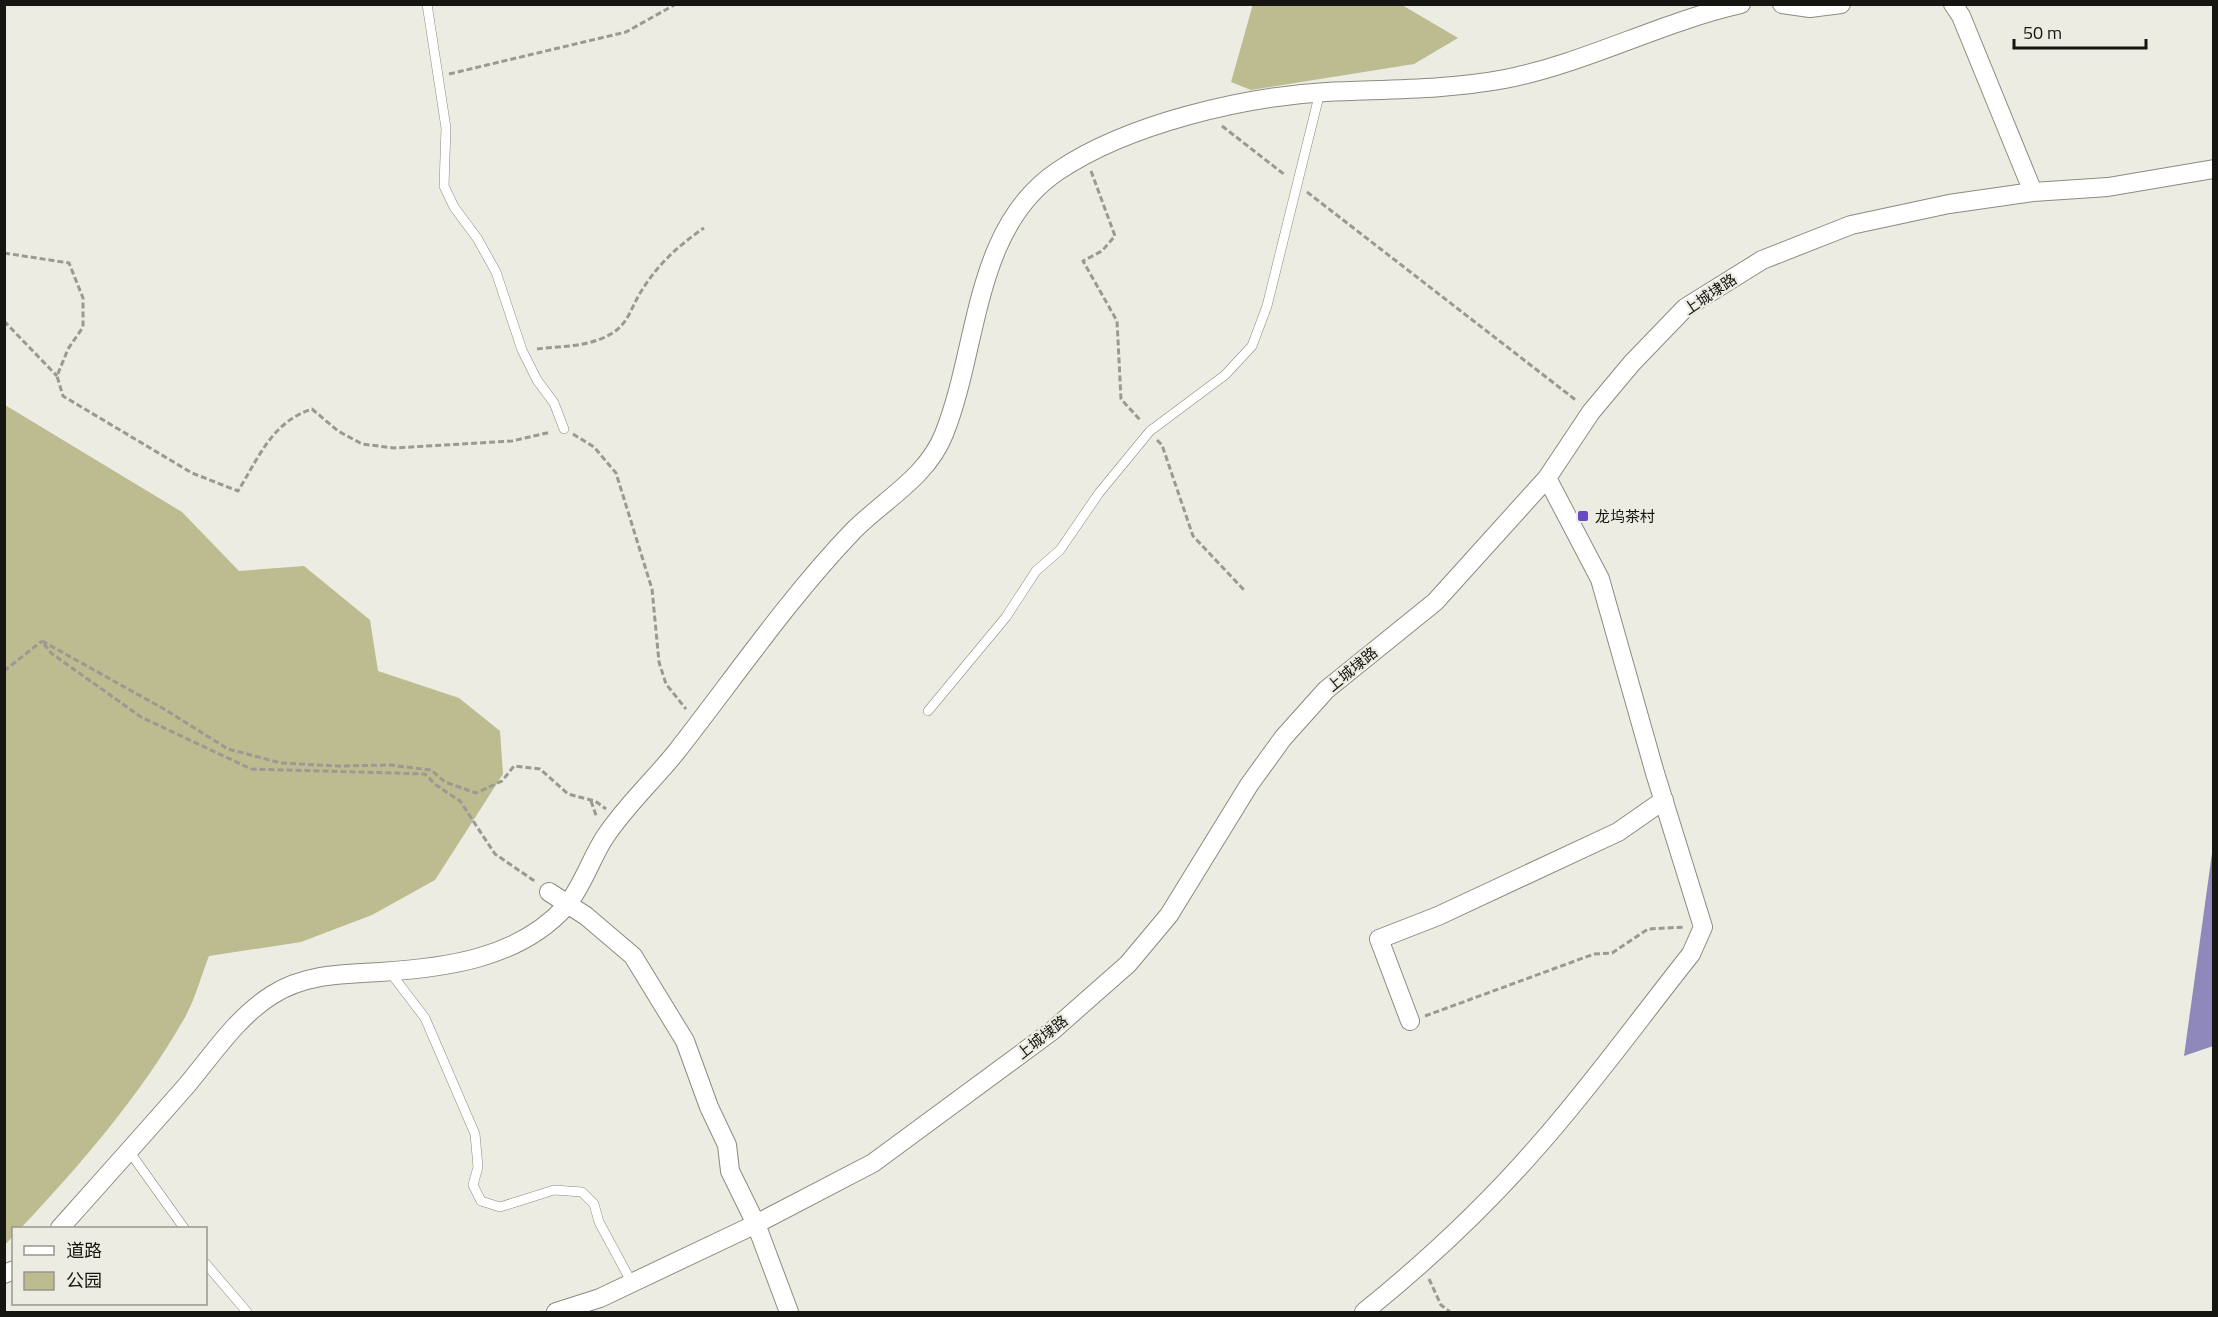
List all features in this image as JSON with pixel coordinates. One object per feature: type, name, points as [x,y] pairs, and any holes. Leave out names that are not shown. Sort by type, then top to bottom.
[{"type":"street","points":[[61,1227],[238,1023],[273,994],[321,975],[390,972],[464,964],[529,937],[568,904],[604,838],[640,791],[673,756],[820,566],[867,517],[926,467],[942,440],[955,403],[992,260],[1007,225],[1026,198],[1055,172],[1086,155],[1164,123],[1204,112],[1250,101],[1320,92],[1447,88],[1510,78],[1703,13],[1742,4]]},
{"type":"street","points":[[1782,4],[1810,8],[1841,4]]},
{"type":"street","points":[[1953,4],[1961,16],[2033,192]]},
{"type":"street","name":"上城埭路","points":[[556,1312],[600,1298],[632,1283],[756,1224],[873,1163],[1052,1030],[1128,964],[1169,915],[1249,785],[1283,738],[1326,690],[1435,602],[1547,478],[1591,412],[1632,363],[1685,308],[1762,260],[1851,225],[1949,204],[2033,192],[2108,187],[2214,169]]},
{"type":"street","points":[[1364,1312],[1421,1264],[1476,1212],[1538,1146],[1691,954],[1703,927],[1600,579],[1547,478]]},
{"type":"street","points":[[1410,1022],[1379,939],[1438,916],[1618,832],[1664,800]]},
{"type":"street","points":[[549,892],[568,904],[633,956],[685,1041],[709,1107],[727,1145],[730,1171],[756,1224],[789,1312]]},
{"type":"lane","points":[[427,4],[446,128],[444,186],[454,207],[496,272],[522,350],[537,380],[554,403],[564,429]]},
{"type":"lane","points":[[928,711],[1006,617],[1036,571],[1060,550],[1099,493],[1150,431],[1225,375],[1252,346],[1267,306],[1320,92]]},
{"type":"lane","points":[[390,972],[425,1018],[475,1134],[478,1167],[473,1185],[482,1201],[501,1207],[554,1190],[582,1192],[594,1204],[599,1222],[632,1283]]},
{"type":"lane","points":[[129,1151],[183,1227]]},
{"type":"lane","points":[[207,1265],[247,1312]]},
{"type":"path","points":[[438,76],[626,32],[665,6],[676,4]]},
{"type":"path","points":[[1204,112],[1591,412]]},
{"type":"path","points":[[1086,155],[1115,236],[1102,251],[1083,261],[1117,321],[1121,399],[1162,445],[1193,536],[1244,590]]},
{"type":"path","points":[[522,350],[592,342],[615,332],[630,315],[641,291],[672,250],[704,228]]},
{"type":"path","points":[[4,252],[69,263],[83,298],[83,327],[68,349],[57,376]]},
{"type":"path","points":[[4,321],[57,376],[63,396],[192,473],[238,491],[278,428],[294,415],[312,409],[339,431],[362,444],[393,448],[512,441],[564,429],[594,447],[616,474],[652,589],[659,662],[666,684],[698,723]]},
{"type":"path","points":[[4,670],[42,641]]},
{"type":"path","points":[[42,641],[164,709],[228,749],[281,763],[338,766],[390,765],[431,770],[445,783],[476,793],[502,781],[514,766],[540,769],[568,794],[595,801],[619,819]]},
{"type":"path","points":[[42,641],[51,653],[141,717],[251,769],[425,774],[436,785],[460,801],[495,854],[549,892]]},
{"type":"path","points":[[1410,1022],[1528,976],[1594,954],[1612,953],[1648,929],[1703,927]]},
{"type":"path","points":[[1421,1264],[1440,1305],[1450,1312]]},
{"type":"green space","points":[[1253,4],[1402,5],[1458,38],[1414,64],[1251,90],[1231,82]]},
{"type":"green space","points":[[5,405],[182,512],[239,571],[304,566],[370,620],[378,671],[459,698],[500,731],[503,774],[435,880],[372,915],[301,942],[209,956],[188,1012],[129,1102],[66,1179],[22,1227],[12,1227],[12,1237],[5,1245]]},
{"type":"shaded area","points":[[2213,846],[2213,1046],[2184,1056]]},
{"type":"place","name":"龙坞茶村","points":[[1583,516]]}]
